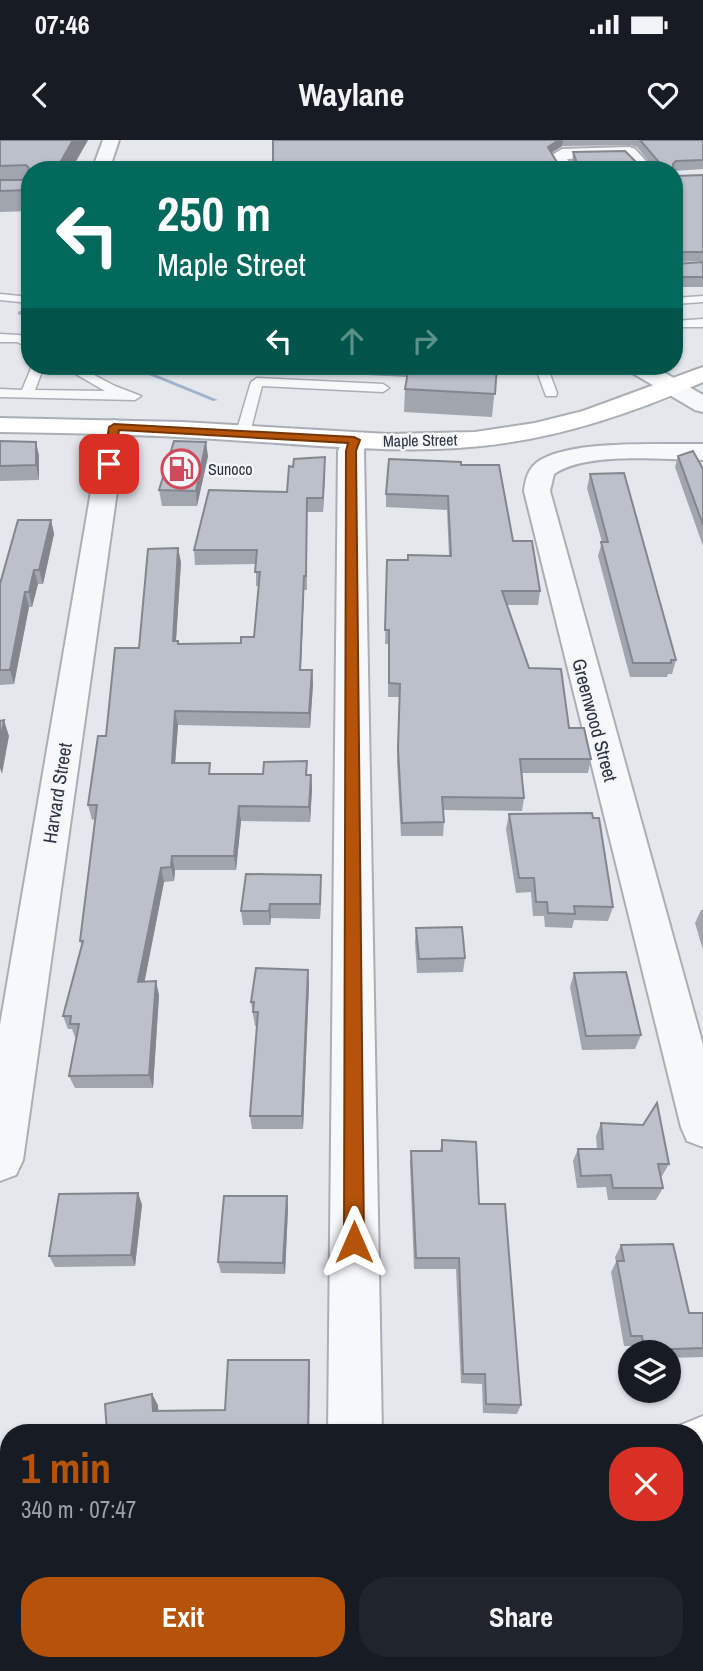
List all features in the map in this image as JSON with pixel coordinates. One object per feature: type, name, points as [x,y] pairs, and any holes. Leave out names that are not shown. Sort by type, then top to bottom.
[{"type":"main road","name":"Maple Street","points":[[0,425],[114,427],[417,443],[476,439],[542,429],[601,415],[703,374]]},
{"type":"street","points":[[103,161],[111,140]]},
{"type":"street","points":[[560,161],[557,156],[562,153],[629,152],[638,161]]},
{"type":"street","points":[[651,375],[703,405]]},
{"type":"street","name":"Harvard Street","points":[[0,1160],[114,427]]},
{"type":"street","points":[[354,440],[351,451],[351,492],[355,1424]]},
{"type":"street","name":"Greenwood Street","points":[[703,452],[582,455],[553,463],[543,471],[537,491],[703,1127]]},
{"type":"lane","points":[[2,299],[21,300]]},
{"type":"lane","points":[[683,300],[703,299]]},
{"type":"lane","points":[[683,324],[703,323]]},
{"type":"lane","points":[[0,338],[21,340]]},
{"type":"lane","points":[[27,393],[34,375]]},
{"type":"lane","points":[[0,393],[135,397],[110,389],[84,375]]},
{"type":"lane","points":[[544,375],[551,393]]},
{"type":"lane","points":[[243,433],[257,382],[383,388]]},
{"type":"building","points":[[0,140],[73,140],[61,161],[21,161],[21,165],[0,166]]},
{"type":"building","points":[[273,140],[559,140],[548,147],[556,161],[273,161]]},
{"type":"building","points":[[640,140],[703,140],[703,160],[658,161]]},
{"type":"building","points":[[625,151],[635,161],[576,161],[573,152]]},
{"type":"building","points":[[703,175],[703,252],[683,252],[683,176]]},
{"type":"building","points":[[0,180],[21,180],[21,190],[0,191]]},
{"type":"building","points":[[703,262],[703,277],[683,277],[683,263]]},
{"type":"building","points":[[407,375],[496,375],[495,394],[405,389]]},
{"type":"building","points":[[0,441],[36,442],[36,465],[0,466]]},
{"type":"building","points":[[174,441],[206,442],[196,491],[159,490]]},
{"type":"building","points":[[693,451],[703,469],[703,525],[678,456]]},
{"type":"building","points":[[325,457],[323,498],[307,498],[306,576],[300,670],[312,670],[309,713],[175,711],[172,763],[210,763],[209,774],[263,774],[264,762],[307,761],[306,775],[311,775],[309,807],[239,806],[234,856],[172,856],[171,867],[161,868],[138,982],[156,981],[149,1075],[69,1076],[79,1024],[70,1024],[71,1016],[63,1016],[83,941],[80,941],[97,805],[88,805],[98,736],[106,736],[115,648],[139,648],[148,549],[178,548],[173,641],[178,641],[178,644],[241,643],[241,637],[254,637],[260,572],[255,572],[257,550],[194,550],[209,490],[287,492],[289,466],[293,467],[294,459]]},
{"type":"building","points":[[389,459],[499,465],[513,541],[532,541],[540,591],[502,591],[529,668],[561,669],[569,728],[584,728],[591,759],[520,759],[524,798],[442,797],[444,822],[402,823],[398,748],[400,684],[389,683],[389,630],[385,630],[387,560],[408,560],[408,555],[451,556],[448,496],[386,494]]},
{"type":"building","points":[[624,473],[676,660],[671,660],[671,663],[633,663],[601,542],[608,542],[590,474]]},
{"type":"building","points":[[18,520],[51,520],[39,570],[34,570],[29,592],[25,592],[10,670],[0,670],[0,584]]},
{"type":"building","points":[[4,720],[0,741],[0,721]]},
{"type":"building","points":[[592,813],[593,818],[599,818],[613,907],[574,906],[575,914],[548,913],[547,902],[536,902],[534,878],[519,878],[509,814]]},
{"type":"building","points":[[246,874],[321,875],[320,904],[270,904],[269,911],[241,911]]},
{"type":"building","points":[[462,927],[465,958],[419,959],[416,928]]},
{"type":"building","points":[[256,968],[308,970],[302,1116],[250,1116],[258,1012],[253,1012],[254,1002],[251,1002]]},
{"type":"building","points":[[626,972],[641,1035],[586,1036],[574,973]]},
{"type":"building","points":[[657,1103],[669,1164],[658,1164],[663,1188],[613,1188],[611,1175],[581,1176],[578,1149],[603,1149],[601,1123],[643,1125]]},
{"type":"building","points":[[442,1140],[476,1142],[479,1204],[505,1204],[521,1405],[486,1404],[485,1374],[463,1374],[459,1258],[416,1258],[411,1151],[442,1151]]},
{"type":"building","points":[[138,1193],[131,1255],[49,1256],[59,1194]]},
{"type":"building","points":[[224,1196],[287,1196],[283,1263],[218,1262]]},
{"type":"building","points":[[673,1244],[689,1313],[703,1313],[703,1348],[681,1349],[681,1340],[643,1340],[642,1336],[631,1336],[617,1261],[624,1261],[621,1245]]},
{"type":"building","points":[[228,1360],[309,1360],[308,1424],[106,1424],[105,1404],[152,1394],[153,1411],[225,1410]]},
{"type":"waterway","points":[[152,375],[215,400]]},
{"type":"place","name":"Sunoco","points":[[181,469]]},
{"type":"route","points":[[109,464],[114,427],[354,440],[351,451],[354,1242]]}]
